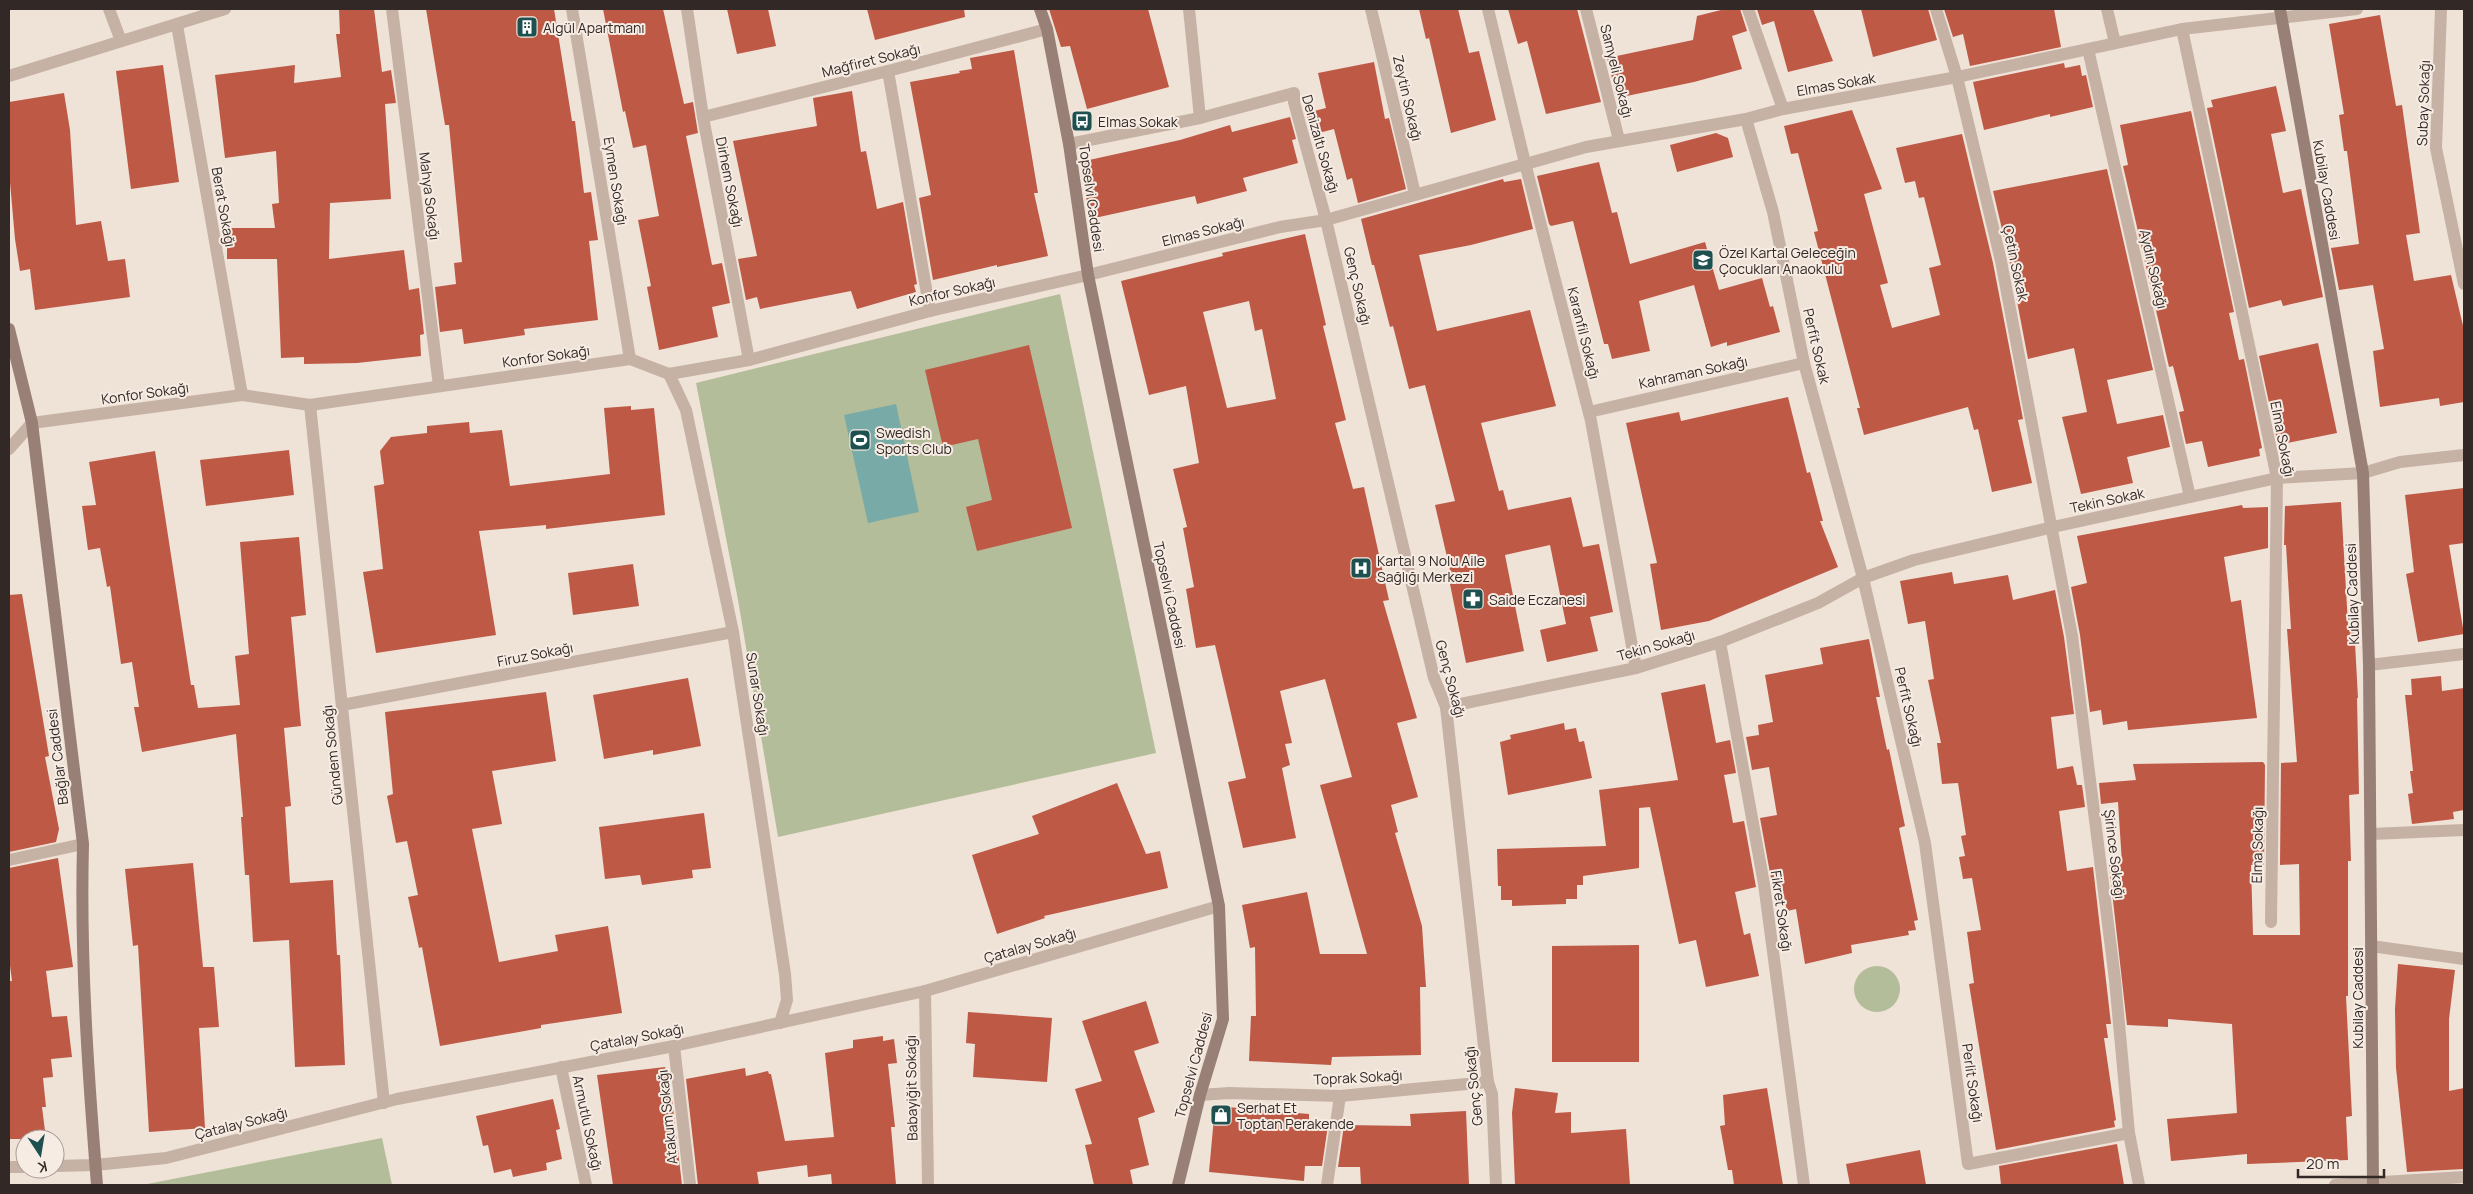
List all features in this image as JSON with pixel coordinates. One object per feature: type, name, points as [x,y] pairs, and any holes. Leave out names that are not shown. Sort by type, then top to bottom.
[{"type":"street","points":[[109,9],[120,41]]},
{"type":"street","points":[[9,76],[225,9]]},
{"type":"street","name":"Mahya Sokağı","points":[[392,9],[439,386]]},
{"type":"street","name":"Eymen Sokağı","points":[[572,9],[630,359]]},
{"type":"street","name":"Dirhem Sokağı","points":[[687,9],[703,117],[749,360]]},
{"type":"street","name":"Topselvi Caddesi","points":[[1040,9],[1047,29],[1069,144],[1088,275],[1219,906],[1223,1019],[1200,1095],[1178,1185]]},
{"type":"street","points":[[1189,9],[1200,118]]},
{"type":"street","name":"Zeytin Sokağı","points":[[1371,9],[1415,194]]},
{"type":"street","name":"Karanfil Sokağı","points":[[1488,9],[1588,412],[1636,668]]},
{"type":"street","name":"Samyeli Sokağı","points":[[1586,9],[1619,140]]},
{"type":"street","points":[[1748,9],[1783,109]]},
{"type":"street","name":"Çetin Sokak","points":[[1936,9],[1957,77],[2002,261],[2053,527]]},
{"type":"street","points":[[2107,9],[2115,43]]},
{"type":"street","name":"Elmas Sokak","points":[[1326,220],[1525,163],[1619,140],[1746,119],[1783,109],[1957,77],[2182,29],[2280,14],[2357,9]]},
{"type":"street","name":"Subay Sokağı","points":[[2441,9],[2436,148],[2464,284]]},
{"type":"street","name":"Kubilay Caddesi","points":[[2280,14],[2363,473],[2369,665],[2373,1185]]},
{"type":"street","name":"Berat Sokağı","points":[[177,25],[242,395]]},
{"type":"street","name":"Mağfiret Sokağı","points":[[703,117],[1047,29]]},
{"type":"street","name":"Elma Sokağı","points":[[2182,29],[2277,478],[2272,922]]},
{"type":"street","name":"Aydın Sokağı","points":[[2088,48],[2190,497]]},
{"type":"street","points":[[888,71],[930,311]]},
{"type":"street","name":"Denizaltı Sokağı","points":[[1069,144],[1200,118],[1294,93],[1294,102],[1326,220]]},
{"type":"street","name":"Perfit Sokak","points":[[1746,119],[1773,212],[1804,363],[1863,578]]},
{"type":"street","name":"Elmas Sokağı","points":[[1088,275],[1280,227],[1326,220]]},
{"type":"street","name":"Genç Sokağı","points":[[1326,220],[1434,678],[1446,707],[1488,1082],[1492,1094],[1496,1185]]},
{"type":"street","name":"Konfor Sokağı","points":[[32,423],[242,395],[310,405],[630,359],[669,374],[749,360],[930,311],[1088,275]]},
{"type":"street","name":"Bağlar Caddesi","points":[[9,329],[32,423],[83,844],[82,893],[88,1073],[96,1185]]},
{"type":"street","name":"Kahraman Sokağı","points":[[1588,412],[1804,363]]},
{"type":"street","name":"Sunar Sokağı","points":[[669,374],[686,410],[733,632],[785,974],[787,1000],[780,1023]]},
{"type":"street","name":"Gündem Sokağı","points":[[310,405],[384,1103]]},
{"type":"street","points":[[9,449],[32,423]]},
{"type":"street","name":"Tekin Sokak","points":[[1863,578],[1914,560],[2053,527],[2277,478],[2363,473],[2400,462],[2464,455]]},
{"type":"street","name":"Şirince Sokağı","points":[[2053,527],[2072,636],[2115,980],[2129,1133],[2139,1185]]},
{"type":"street","name":"Tekin Sokağı","points":[[1446,707],[1636,668],[1720,642],[1818,603],[1863,578]]},
{"type":"street","name":"Perfit Sokağı","points":[[1863,578],[1925,843]]},
{"type":"street","name":"Firuz Sokağı","points":[[342,706],[733,632]]},
{"type":"street","name":"Fikret Sokağı","points":[[1720,642],[1764,884],[1804,1185]]},
{"type":"street","points":[[2369,665],[2464,654]]},
{"type":"street","points":[[2371,834],[2464,830]]},
{"type":"street","name":"Perlit Sokağı","points":[[1925,843],[1968,1164],[2129,1133]]},
{"type":"street","points":[[9,860],[83,844]]},
{"type":"street","name":"Çatalay Sokağı","points":[[65,1166],[95,1166],[166,1158],[384,1103],[674,1046],[925,991],[1219,906]]},
{"type":"street","points":[[2371,946],[2464,959]]},
{"type":"street","name":"Babayiğit Sokağı","points":[[925,991],[928,1185]]},
{"type":"street","name":"Atakum Sokağı","points":[[674,1046],[690,1185]]},
{"type":"street","name":"Armutlu Sokağı","points":[[561,1067],[586,1185]]},
{"type":"street","name":"Toprak Sokağı","points":[[1200,1095],[1229,1093],[1340,1096],[1488,1082]]},
{"type":"street","points":[[1327,1185],[1340,1096]]},
{"type":"street","points":[[2335,1185],[2373,1185],[2464,1177]]},
{"type":"green space","points":[[1060,294],[1156,753],[778,837],[738,600],[696,383]]},
{"type":"green space","points":[[1877,966],[1890,970],[1896,976],[1900,989],[1896,1002],[1890,1008],[1877,1012],[1864,1008],[1858,1002],[1854,989],[1858,976],[1864,970]]},
{"type":"green space","points":[[382,1138],[392,1185],[142,1185]]},
{"type":"water","points":[[896,404],[919,512],[868,523],[844,415]]},
{"type":"building","points":[[339,9],[374,9],[382,72],[391,70],[396,103],[385,104],[391,199],[330,203],[329,259],[404,250],[409,290],[419,288],[424,334],[420,335],[421,356],[357,363],[304,364],[304,357],[281,358],[277,259],[227,259],[227,228],[275,228],[272,204],[279,203],[276,151],[225,158],[215,75],[295,65],[294,83],[341,77],[336,34],[340,34]]},
{"type":"building","points":[[426,9],[554,9],[572,121],[575,121],[584,193],[591,192],[598,240],[589,241],[598,320],[524,329],[525,335],[464,344],[462,329],[440,332],[435,287],[456,284],[454,263],[462,262],[449,125],[445,125]]},
{"type":"building","points":[[603,9],[663,9],[684,104],[693,102],[698,133],[686,136],[712,265],[722,263],[730,303],[712,307],[718,337],[659,350],[647,287],[651,286],[638,220],[659,216],[646,145],[633,148],[625,111],[623,112]]},
{"type":"building","points":[[727,9],[768,9],[776,46],[737,54]]},
{"type":"building","points":[[867,9],[964,9],[965,17],[875,40]]},
{"type":"building","points":[[1049,9],[1148,9],[1169,87],[1087,109],[1070,46],[1061,47]]},
{"type":"building","points":[[1419,9],[1458,9],[1469,53],[1479,51],[1496,120],[1451,133],[1429,38],[1426,39]]},
{"type":"building","points":[[1508,9],[1577,9],[1601,102],[1546,114],[1527,41],[1518,44]]},
{"type":"building","points":[[1725,9],[1740,9],[1747,31],[1732,36],[1742,69],[1694,82],[1617,98],[1607,58],[1693,40],[1697,16]]},
{"type":"building","points":[[1757,9],[1813,9],[1833,61],[1788,72],[1774,21],[1762,25]]},
{"type":"building","points":[[1861,9],[1928,9],[1937,40],[1873,57]]},
{"type":"building","points":[[1944,9],[2054,9],[2061,47],[1970,66],[1963,34],[1953,37]]},
{"type":"building","points":[[2380,15],[2396,106],[2402,105],[2420,233],[2406,235],[2414,281],[2451,275],[2464,330],[2464,402],[2440,406],[2439,398],[2380,407],[2373,351],[2384,349],[2373,285],[2339,290],[2331,248],[2359,244],[2347,151],[2344,151],[2339,115],[2344,114],[2329,24]]},
{"type":"building","points":[[1014,50],[1038,193],[1034,193],[1048,256],[997,267],[997,265],[933,280],[919,198],[931,195],[910,82],[960,73],[959,71],[972,69],[970,58]]},
{"type":"building","points":[[1374,62],[1385,119],[1389,118],[1406,189],[1358,203],[1352,178],[1347,180],[1334,129],[1311,135],[1306,113],[1326,108],[1318,73]]},
{"type":"building","points":[[2064,63],[2065,68],[2080,65],[2082,76],[2086,75],[2093,107],[2050,117],[2050,114],[1984,130],[1973,82]]},
{"type":"building","points":[[163,65],[179,182],[131,189],[116,71]]},
{"type":"building","points":[[2276,86],[2286,131],[2271,134],[2283,193],[2301,189],[2323,297],[2283,306],[2281,300],[2249,308],[2207,108],[2213,107],[2211,100]]},
{"type":"building","points":[[852,91],[861,152],[866,151],[877,209],[903,202],[917,284],[914,285],[916,292],[857,309],[851,291],[760,309],[757,297],[746,300],[738,259],[757,256],[733,141],[817,126],[813,98]]},
{"type":"building","points":[[64,93],[70,130],[76,225],[101,221],[108,261],[125,259],[130,297],[35,310],[30,269],[20,271],[15,239],[9,171],[9,102]]},
{"type":"building","points":[[1852,110],[1882,189],[1864,194],[1888,283],[1880,285],[1892,328],[1940,315],[1929,268],[1941,265],[1924,197],[1919,198],[1915,181],[1905,183],[1896,148],[1962,134],[1993,263],[2023,419],[2018,420],[2032,483],[1992,492],[1978,429],[1974,430],[1968,407],[1864,435],[1857,408],[1860,408],[1814,232],[1818,231],[1798,153],[1791,154],[1784,126]]},
{"type":"building","points":[[2191,111],[2234,312],[2229,313],[2239,360],[2244,359],[2262,448],[2259,449],[2260,456],[2208,467],[2202,441],[2186,444],[2179,412],[2184,411],[2173,366],[2169,367],[2123,166],[2128,165],[2120,125]]},
{"type":"building","points":[[1290,117],[1296,139],[1292,140],[1298,163],[1243,178],[1247,191],[1197,204],[1195,196],[1090,219],[1080,162],[1180,140],[1230,125],[1232,132]]},
{"type":"building","points":[[1716,133],[1728,138],[1733,157],[1677,172],[1670,145]]},
{"type":"building","points":[[1599,162],[1612,213],[1617,212],[1630,264],[1705,242],[1719,290],[1762,278],[1770,307],[1773,306],[1780,332],[1727,346],[1727,342],[1711,347],[1694,285],[1639,301],[1650,351],[1612,359],[1608,344],[1604,344],[1573,221],[1551,226],[1549,224],[1537,176]]},
{"type":"building","points":[[2107,169],[2153,370],[2107,380],[2117,424],[2163,415],[2170,447],[2127,457],[2133,483],[2081,494],[2062,417],[2087,412],[2074,348],[2028,359],[2009,259],[1993,191]]},
{"type":"building","points":[[1503,179],[1504,182],[1521,179],[1533,229],[1471,245],[1419,255],[1437,331],[1530,310],[1556,406],[1481,423],[1499,491],[1503,490],[1508,510],[1571,497],[1583,547],[1599,544],[1613,612],[1590,617],[1598,651],[1547,662],[1540,630],[1566,624],[1550,545],[1505,555],[1524,651],[1466,663],[1450,584],[1453,583],[1435,505],[1455,501],[1425,385],[1409,389],[1393,326],[1390,327],[1374,265],[1372,265],[1361,219]]},
{"type":"building","points":[[1305,234],[1326,325],[1323,326],[1346,420],[1335,423],[1353,489],[1364,487],[1389,600],[1383,601],[1417,718],[1397,723],[1418,797],[1391,805],[1398,832],[1395,833],[1422,926],[1426,987],[1420,987],[1421,1055],[1332,1057],[1331,1065],[1249,1061],[1251,1016],[1256,1016],[1255,947],[1250,948],[1242,905],[1307,892],[1320,954],[1367,954],[1320,785],[1352,777],[1325,679],[1280,691],[1292,743],[1285,744],[1290,765],[1282,768],[1296,838],[1243,848],[1228,782],[1246,778],[1215,645],[1196,648],[1186,589],[1194,587],[1183,528],[1187,527],[1173,469],[1199,463],[1186,386],[1149,395],[1121,281],[1223,256],[1222,253]],"holes":[[[1249,301],[1255,331],[1262,329],[1276,399],[1227,408],[1203,312]]]},
{"type":"building","points":[[2318,343],[2337,433],[2278,445],[2259,356]]},
{"type":"building","points":[[1029,345],[1072,528],[977,551],[966,507],[992,500],[978,439],[943,447],[925,370]]},
{"type":"building","points":[[1788,397],[1807,473],[1810,472],[1823,521],[1820,521],[1838,567],[1709,621],[1661,630],[1650,564],[1657,563],[1626,423],[1679,412],[1681,421]]},
{"type":"building","points":[[631,406],[631,410],[654,408],[665,515],[546,529],[546,525],[479,531],[496,635],[376,653],[363,572],[383,569],[374,486],[384,484],[380,451],[391,437],[427,433],[427,426],[469,422],[470,433],[502,430],[510,486],[610,474],[604,408]]},
{"type":"building","points":[[289,450],[294,495],[206,506],[200,460]]},
{"type":"building","points":[[155,451],[191,685],[194,685],[198,708],[240,705],[235,656],[249,654],[240,542],[299,537],[306,615],[291,617],[301,726],[284,728],[291,806],[285,807],[290,883],[333,880],[337,955],[340,955],[345,1065],[295,1067],[289,940],[253,942],[249,875],[245,875],[241,817],[243,817],[236,734],[142,752],[134,707],[139,707],[132,662],[121,664],[110,586],[107,587],[100,548],[88,550],[82,506],[96,505],[89,462]]},
{"type":"building","points":[[2464,488],[2464,543],[2449,545],[2464,634],[2418,642],[2406,574],[2414,572],[2405,495]]},
{"type":"building","points":[[2341,502],[2348,625],[2354,625],[2358,698],[2359,794],[2349,795],[2351,861],[2348,861],[2348,996],[2346,996],[2352,1116],[2346,1117],[2348,1160],[2247,1164],[2247,1154],[2171,1161],[2167,1119],[2237,1113],[2232,1024],[2168,1019],[2168,1027],[2127,1025],[2109,865],[2122,863],[2118,802],[2101,804],[2099,783],[2136,780],[2133,764],[2263,762],[2265,765],[2264,865],[2251,865],[2253,935],[2300,935],[2299,864],[2280,865],[2281,763],[2297,762],[2287,629],[2291,629],[2286,545],[2284,545],[2285,506]]},
{"type":"building","points":[[2242,505],[2243,508],[2268,507],[2268,548],[2224,557],[2231,602],[2241,600],[2257,718],[2128,730],[2127,721],[2103,725],[2101,710],[2090,712],[2080,635],[2071,587],[2087,583],[2077,536]]},
{"type":"building","points":[[633,564],[639,606],[573,615],[568,573]]},
{"type":"building","points":[[1952,572],[1954,584],[2008,575],[2013,600],[2055,590],[2064,637],[2074,714],[2051,717],[2057,769],[2073,766],[2077,785],[2082,785],[2085,807],[2059,811],[2067,871],[2093,867],[2111,1024],[2106,1024],[2108,1038],[2104,1038],[2116,1120],[2114,1121],[2115,1127],[1996,1150],[1969,984],[1974,983],[1967,932],[1981,930],[1972,878],[1963,879],[1959,857],[1965,856],[1961,836],[1966,835],[1958,783],[1942,784],[1937,743],[1941,743],[1928,680],[1934,679],[1925,621],[1908,624],[1900,581]]},
{"type":"building","points":[[22,594],[49,756],[45,757],[59,829],[56,842],[9,852],[9,595]]},
{"type":"building","points":[[1869,639],[1880,697],[1876,697],[1905,826],[1899,828],[1918,920],[1914,921],[1916,930],[1908,931],[1909,935],[1851,945],[1852,953],[1805,964],[1796,909],[1787,911],[1781,882],[1772,884],[1760,818],[1777,815],[1769,767],[1752,770],[1746,737],[1759,735],[1758,725],[1773,722],[1765,675],[1823,664],[1820,648]]},
{"type":"building","points":[[2441,676],[2442,691],[2464,688],[2464,810],[2453,812],[2454,819],[2412,824],[2408,794],[2413,793],[2410,771],[2413,771],[2405,695],[2412,695],[2411,679]]},
{"type":"building","points":[[688,678],[701,746],[653,755],[653,750],[604,759],[593,695]]},
{"type":"building","points":[[1705,684],[1716,743],[1730,740],[1736,773],[1724,775],[1733,823],[1744,821],[1756,887],[1735,892],[1744,935],[1750,933],[1759,976],[1706,987],[1696,940],[1679,944],[1650,807],[1639,808],[1639,868],[1583,876],[1583,885],[1577,885],[1577,899],[1566,899],[1566,904],[1512,906],[1512,900],[1501,900],[1501,886],[1498,886],[1497,849],[1606,846],[1599,790],[1678,780],[1661,693]]},
{"type":"building","points":[[546,692],[556,761],[492,771],[502,824],[472,829],[499,962],[558,951],[555,935],[608,926],[622,1013],[541,1025],[541,1028],[440,1046],[422,947],[419,948],[408,897],[418,895],[407,841],[396,843],[387,796],[393,794],[385,712]]},
{"type":"building","points":[[1564,723],[1565,730],[1576,728],[1579,742],[1584,741],[1592,778],[1508,795],[1500,742],[1511,739],[1510,735]]},
{"type":"building","points":[[1117,783],[1146,854],[1160,851],[1168,888],[1044,916],[1045,918],[997,934],[972,855],[1039,834],[1032,816]]},
{"type":"building","points":[[704,813],[711,868],[692,870],[693,878],[642,885],[640,875],[605,879],[599,827]]},
{"type":"building","points":[[58,858],[73,967],[46,971],[52,1017],[67,1016],[72,1057],[51,1059],[53,1077],[43,1078],[46,1107],[42,1107],[45,1129],[15,1129],[15,1139],[9,1139],[9,981],[12,981],[9,958],[9,868]]},
{"type":"building","points":[[193,863],[203,967],[214,967],[219,1027],[199,1028],[205,1128],[149,1132],[138,945],[133,946],[125,869]]},
{"type":"building","points":[[1639,945],[1639,1062],[1552,1062],[1552,946]]},
{"type":"building","points":[[2398,964],[2455,970],[2449,1019],[2449,1091],[2464,1088],[2464,1169],[2407,1172],[2396,1068],[2395,1009]]},
{"type":"building","points":[[1146,1001],[1159,1043],[1134,1051],[1155,1112],[1138,1118],[1149,1165],[1130,1170],[1133,1185],[1094,1185],[1085,1145],[1092,1144],[1075,1089],[1102,1081],[1082,1021]]},
{"type":"building","points":[[968,1012],[1052,1018],[1047,1082],[973,1077],[975,1044],[966,1043]]},
{"type":"building","points":[[883,1036],[883,1041],[894,1039],[897,1063],[888,1064],[895,1127],[891,1127],[896,1185],[832,1185],[831,1174],[808,1177],[807,1165],[757,1172],[759,1185],[698,1185],[686,1079],[745,1068],[746,1076],[768,1071],[771,1074],[785,1141],[834,1137],[825,1053],[853,1048],[853,1040]]},
{"type":"building","points":[[665,1067],[668,1083],[670,1082],[682,1185],[613,1185],[597,1075]]},
{"type":"building","points":[[1515,1088],[1558,1093],[1555,1113],[1571,1112],[1571,1133],[1626,1129],[1630,1185],[1515,1185],[1512,1113]]},
{"type":"building","points":[[1767,1088],[1783,1185],[1734,1185],[1732,1170],[1728,1170],[1720,1126],[1725,1125],[1723,1095]]},
{"type":"building","points":[[553,1099],[560,1129],[556,1130],[562,1159],[546,1163],[547,1170],[513,1177],[511,1169],[494,1173],[488,1145],[483,1146],[476,1116]]},
{"type":"building","points":[[1215,1106],[1309,1114],[1309,1124],[1328,1125],[1322,1166],[1305,1166],[1304,1181],[1209,1172]]},
{"type":"building","points":[[1466,1111],[1469,1185],[1361,1185],[1360,1167],[1338,1167],[1344,1125],[1411,1126],[1410,1114]]},
{"type":"building","points":[[2117,1144],[2124,1185],[2001,1185],[1999,1166]]},
{"type":"building","points":[[1920,1150],[1926,1185],[1850,1185],[1846,1164]]},
{"type":"place","name":"Algül Apartmanı","points":[[527,27]]},
{"type":"place","name":"Elmas Sokak","points":[[1082,121]]},
{"type":"place","name":"Özel Kartal Geleceğin Çocukları Anaokulu","points":[[1703,260]]},
{"type":"place","name":"Swedish Sports Club","points":[[860,440]]},
{"type":"place","name":"Kartal 9 Nolu Aile Sağlığı Merkezi","points":[[1361,568]]},
{"type":"place","name":"Saide Eczanesi","points":[[1473,599]]},
{"type":"place","name":"Serhat Et Toptan Perakende","points":[[1221,1115]]}]
